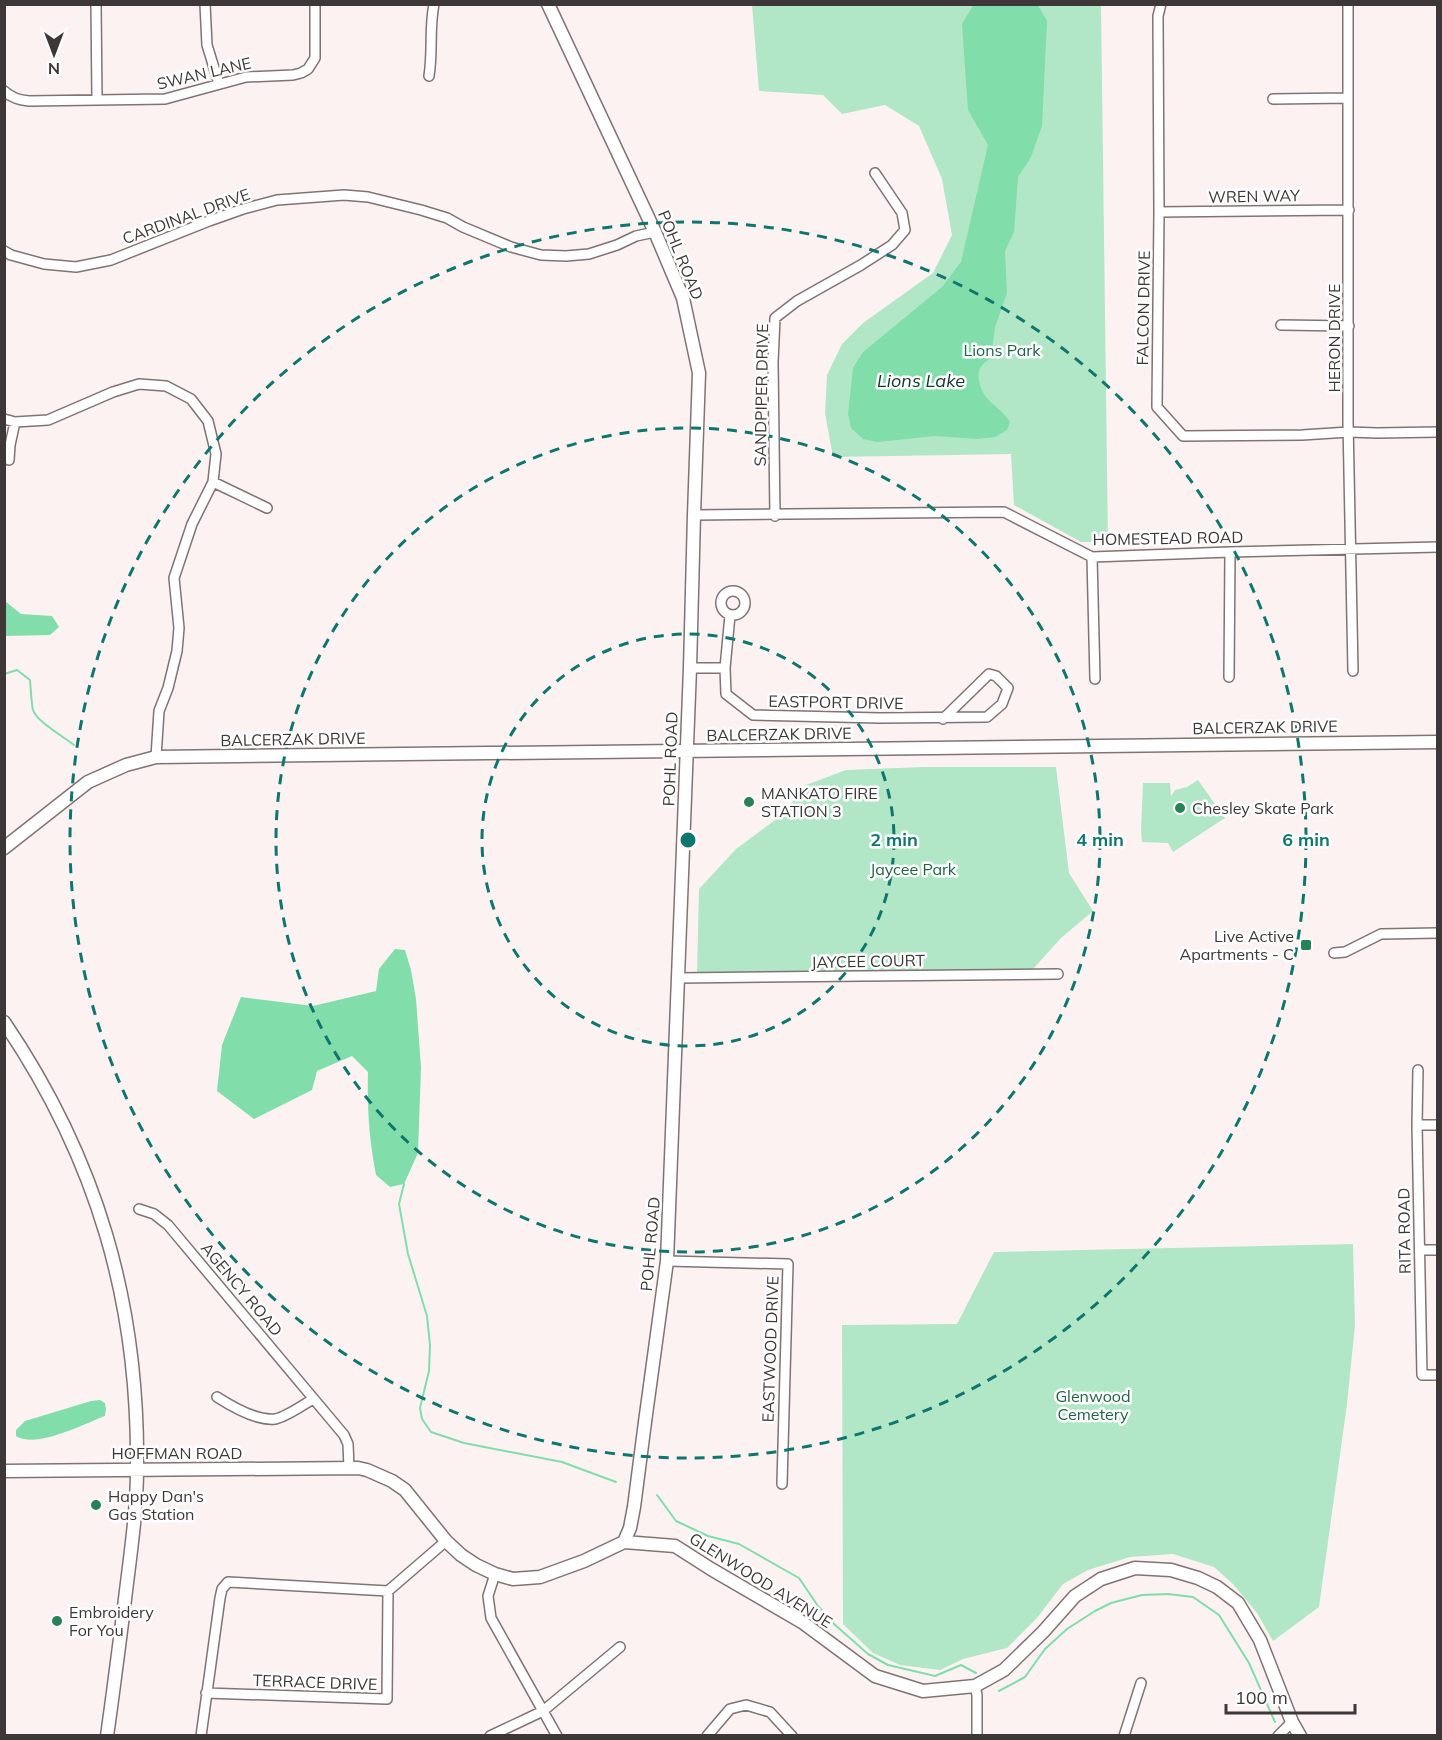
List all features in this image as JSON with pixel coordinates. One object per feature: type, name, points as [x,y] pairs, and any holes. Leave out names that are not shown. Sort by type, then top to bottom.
[{"type":"street","points":[[96,4],[96,100]]},
{"type":"street","points":[[205,4],[207,45],[219,84]]},
{"type":"street","name":"SWAN LANE","points":[[4,91],[10,96],[29,101],[165,99],[254,76],[293,75],[308,69],[312,64],[316,51],[315,4]]},
{"type":"street","points":[[429,76],[432,56],[431,16],[434,4]]},
{"type":"street","name":"POHL ROAD","points":[[549,4],[655,232],[682,298],[699,373],[667,1261],[634,1507],[630,1528],[624,1542]]},
{"type":"street","name":"FALCON DRIVE","points":[[1161,4],[1158,16],[1160,212],[1157,407],[1183,436],[1437,432]]},
{"type":"street","name":"HERON DRIVE","points":[[1348,4],[1349,432],[1353,672]]},
{"type":"street","points":[[1273,99],[1348,98]]},
{"type":"street","name":"SANDPIPER DRIVE","points":[[775,516],[773,362],[775,318],[797,301],[892,245],[905,230],[902,213],[875,173]]},
{"type":"street","name":"CARDINAL DRIVE","points":[[4,251],[44,264],[76,267],[111,260],[243,209],[277,200],[345,195],[368,197],[421,210],[511,247],[542,255],[589,254],[636,236],[655,232]]},
{"type":"street","name":"WREN WAY","points":[[1160,212],[1349,210]]},
{"type":"street","points":[[1281,324],[1349,326]]},
{"type":"street","points":[[4,419],[15,422],[48,420],[113,392],[139,384],[166,386],[191,399],[208,421],[216,454],[213,482],[192,524],[174,578],[179,628],[177,651],[168,688],[159,711],[156,757]]},
{"type":"street","points":[[9,460],[15,422]]},
{"type":"street","points":[[213,482],[267,508]]},
{"type":"street","name":"HOMESTEAD ROAD","points":[[694,515],[1004,512],[1092,557],[1352,548],[1437,548]]},
{"type":"street","points":[[1229,677],[1230,552]]},
{"type":"street","points":[[1092,557],[1095,678]]},
{"type":"street","name":"EASTPORT DRIVE","points":[[730,615],[725,668],[726,694],[753,715],[943,718],[987,717],[1002,704],[1008,688],[996,676],[989,674],[943,718]]},
{"type":"street","points":[[690,668],[725,668]]},
{"type":"street","name":"BALCERZAK DRIVE","points":[[4,848],[88,782],[126,765],[156,757],[1437,742]]},
{"type":"street","points":[[1334,952],[1345,951],[1381,934],[1437,933]]},
{"type":"street","name":"JAYCEE COURT","points":[[678,978],[1058,974]]},
{"type":"street","points":[[4,1022],[37,1072],[65,1126],[88,1179],[122,1290],[131,1346],[136,1393],[137,1470],[134,1527],[107,1736]]},
{"type":"street","name":"RITA ROAD","points":[[1419,1070],[1422,1375],[1437,1375]]},
{"type":"street","points":[[1418,1125],[1437,1125]]},
{"type":"street","name":"AGENCY ROAD","points":[[139,1209],[154,1214],[168,1225],[344,1435],[348,1444],[349,1468]]},
{"type":"street","points":[[1420,1250],[1437,1250]]},
{"type":"street","name":"EASTWOOD DRIVE","points":[[667,1261],[788,1264],[782,1484]]},
{"type":"street","points":[[217,1397],[236,1409],[256,1416],[275,1419],[313,1399]]},
{"type":"street","points":[[349,1468],[368,1470],[392,1480],[405,1490],[446,1541],[461,1555],[495,1574],[488,1596],[491,1618],[557,1736]]},
{"type":"street","name":"HOFFMAN ROAD","points":[[4,1471],[349,1468]]},
{"type":"street","points":[[201,1736],[220,1598],[222,1589],[228,1582],[388,1591],[446,1541]]},
{"type":"street","name":"GLENWOOD AVENUE","points":[[495,1574],[513,1579],[540,1577],[624,1542],[675,1546],[802,1622],[875,1676],[923,1691],[975,1686],[1004,1670],[1043,1632],[1075,1596],[1101,1579],[1135,1568],[1171,1570],[1198,1578],[1217,1587],[1238,1603],[1260,1640],[1292,1722],[1300,1736]]},
{"type":"street","name":"TERRACE DRIVE","points":[[206,1693],[387,1699],[388,1591]]},
{"type":"street","points":[[490,1736],[543,1711],[621,1647]]},
{"type":"street","points":[[1124,1736],[1141,1683]]},
{"type":"street","points":[[975,1686],[977,1736]]},
{"type":"street","points":[[707,1736],[730,1709],[746,1706],[770,1712],[792,1736]]},
{"type":"street","points":[[1278,1736],[1292,1722]]},
{"type":"green space","name":"Lions Park","points":[[752,5],[1101,5],[1108,542],[1081,542],[1014,505],[1011,454],[833,457],[825,413],[827,375],[842,344],[863,323],[933,273],[952,235],[942,179],[919,126],[885,105],[842,114],[823,95],[759,91]]},
{"type":"green space","name":"Jaycee Park","points":[[924,767],[1056,767],[1069,873],[1093,911],[1061,938],[1033,969],[697,973],[699,889],[736,849],[782,815],[806,785],[846,770]]},
{"type":"green space","name":"Chesley Skate Park","points":[[1198,780],[1225,818],[1173,852],[1168,843],[1142,842],[1143,783],[1170,783],[1171,796],[1175,790],[1187,787]]},
{"type":"green space","name":"Glenwood Cemetery","points":[[1353,1244],[1355,1325],[1347,1404],[1319,1607],[1273,1641],[1257,1613],[1233,1584],[1214,1567],[1173,1554],[1130,1557],[1088,1570],[1063,1584],[1037,1618],[1007,1648],[963,1659],[940,1670],[900,1665],[873,1653],[843,1624],[842,1325],[957,1324],[994,1252]]},
{"type":"water","name":"Lions Lake","points":[[974,4],[1038,5],[1047,21],[1042,126],[1031,157],[1018,177],[1014,232],[1005,251],[1007,293],[995,327],[991,358],[979,370],[979,381],[984,395],[1010,422],[1007,430],[995,437],[977,439],[935,436],[877,442],[863,439],[851,428],[848,414],[853,368],[863,352],[942,287],[961,262],[988,145],[968,110],[962,24]]},
{"type":"water","points":[[5,601],[21,614],[52,616],[59,627],[50,635],[5,636]]},
{"type":"water","points":[[395,949],[405,950],[411,970],[416,999],[421,1067],[418,1153],[404,1184],[390,1187],[376,1175],[369,1124],[368,1072],[352,1056],[317,1071],[312,1090],[254,1119],[217,1091],[222,1045],[241,997],[313,1006],[376,991],[379,969]]},
{"type":"water","points":[[100,1400],[105,1403],[105,1416],[47,1437],[25,1439],[16,1436],[16,1430],[25,1421]]},
{"type":"waterway","points":[[4,674],[17,670],[30,680],[32,707],[35,714],[74,745]]},
{"type":"waterway","points":[[404,1184],[399,1204],[408,1254],[427,1316],[430,1345],[429,1371],[420,1408],[422,1419],[431,1432],[464,1443],[562,1462],[616,1482]]},
{"type":"waterway","points":[[657,1495],[676,1521],[708,1536],[739,1544],[799,1578],[818,1606],[834,1624],[868,1654],[888,1665],[935,1676],[961,1665],[976,1673]]},
{"type":"waterway","points":[[999,1691],[1025,1677],[1045,1649],[1067,1629],[1095,1611],[1111,1603],[1142,1595],[1168,1594],[1193,1597],[1219,1615],[1249,1663],[1275,1722]]},
{"type":"place","name":"MANKATO FIRE STATION 3","points":[[749,802]]},
{"type":"place","name":"Chesley Skate Park","points":[[1180,808]]},
{"type":"place","name":"Live Active Apartments - C","points":[[1306,945]]},
{"type":"place","name":"Happy Dan's Gas Station","points":[[96,1505]]},
{"type":"place","name":"Embroidery For You","points":[[57,1621]]}]
